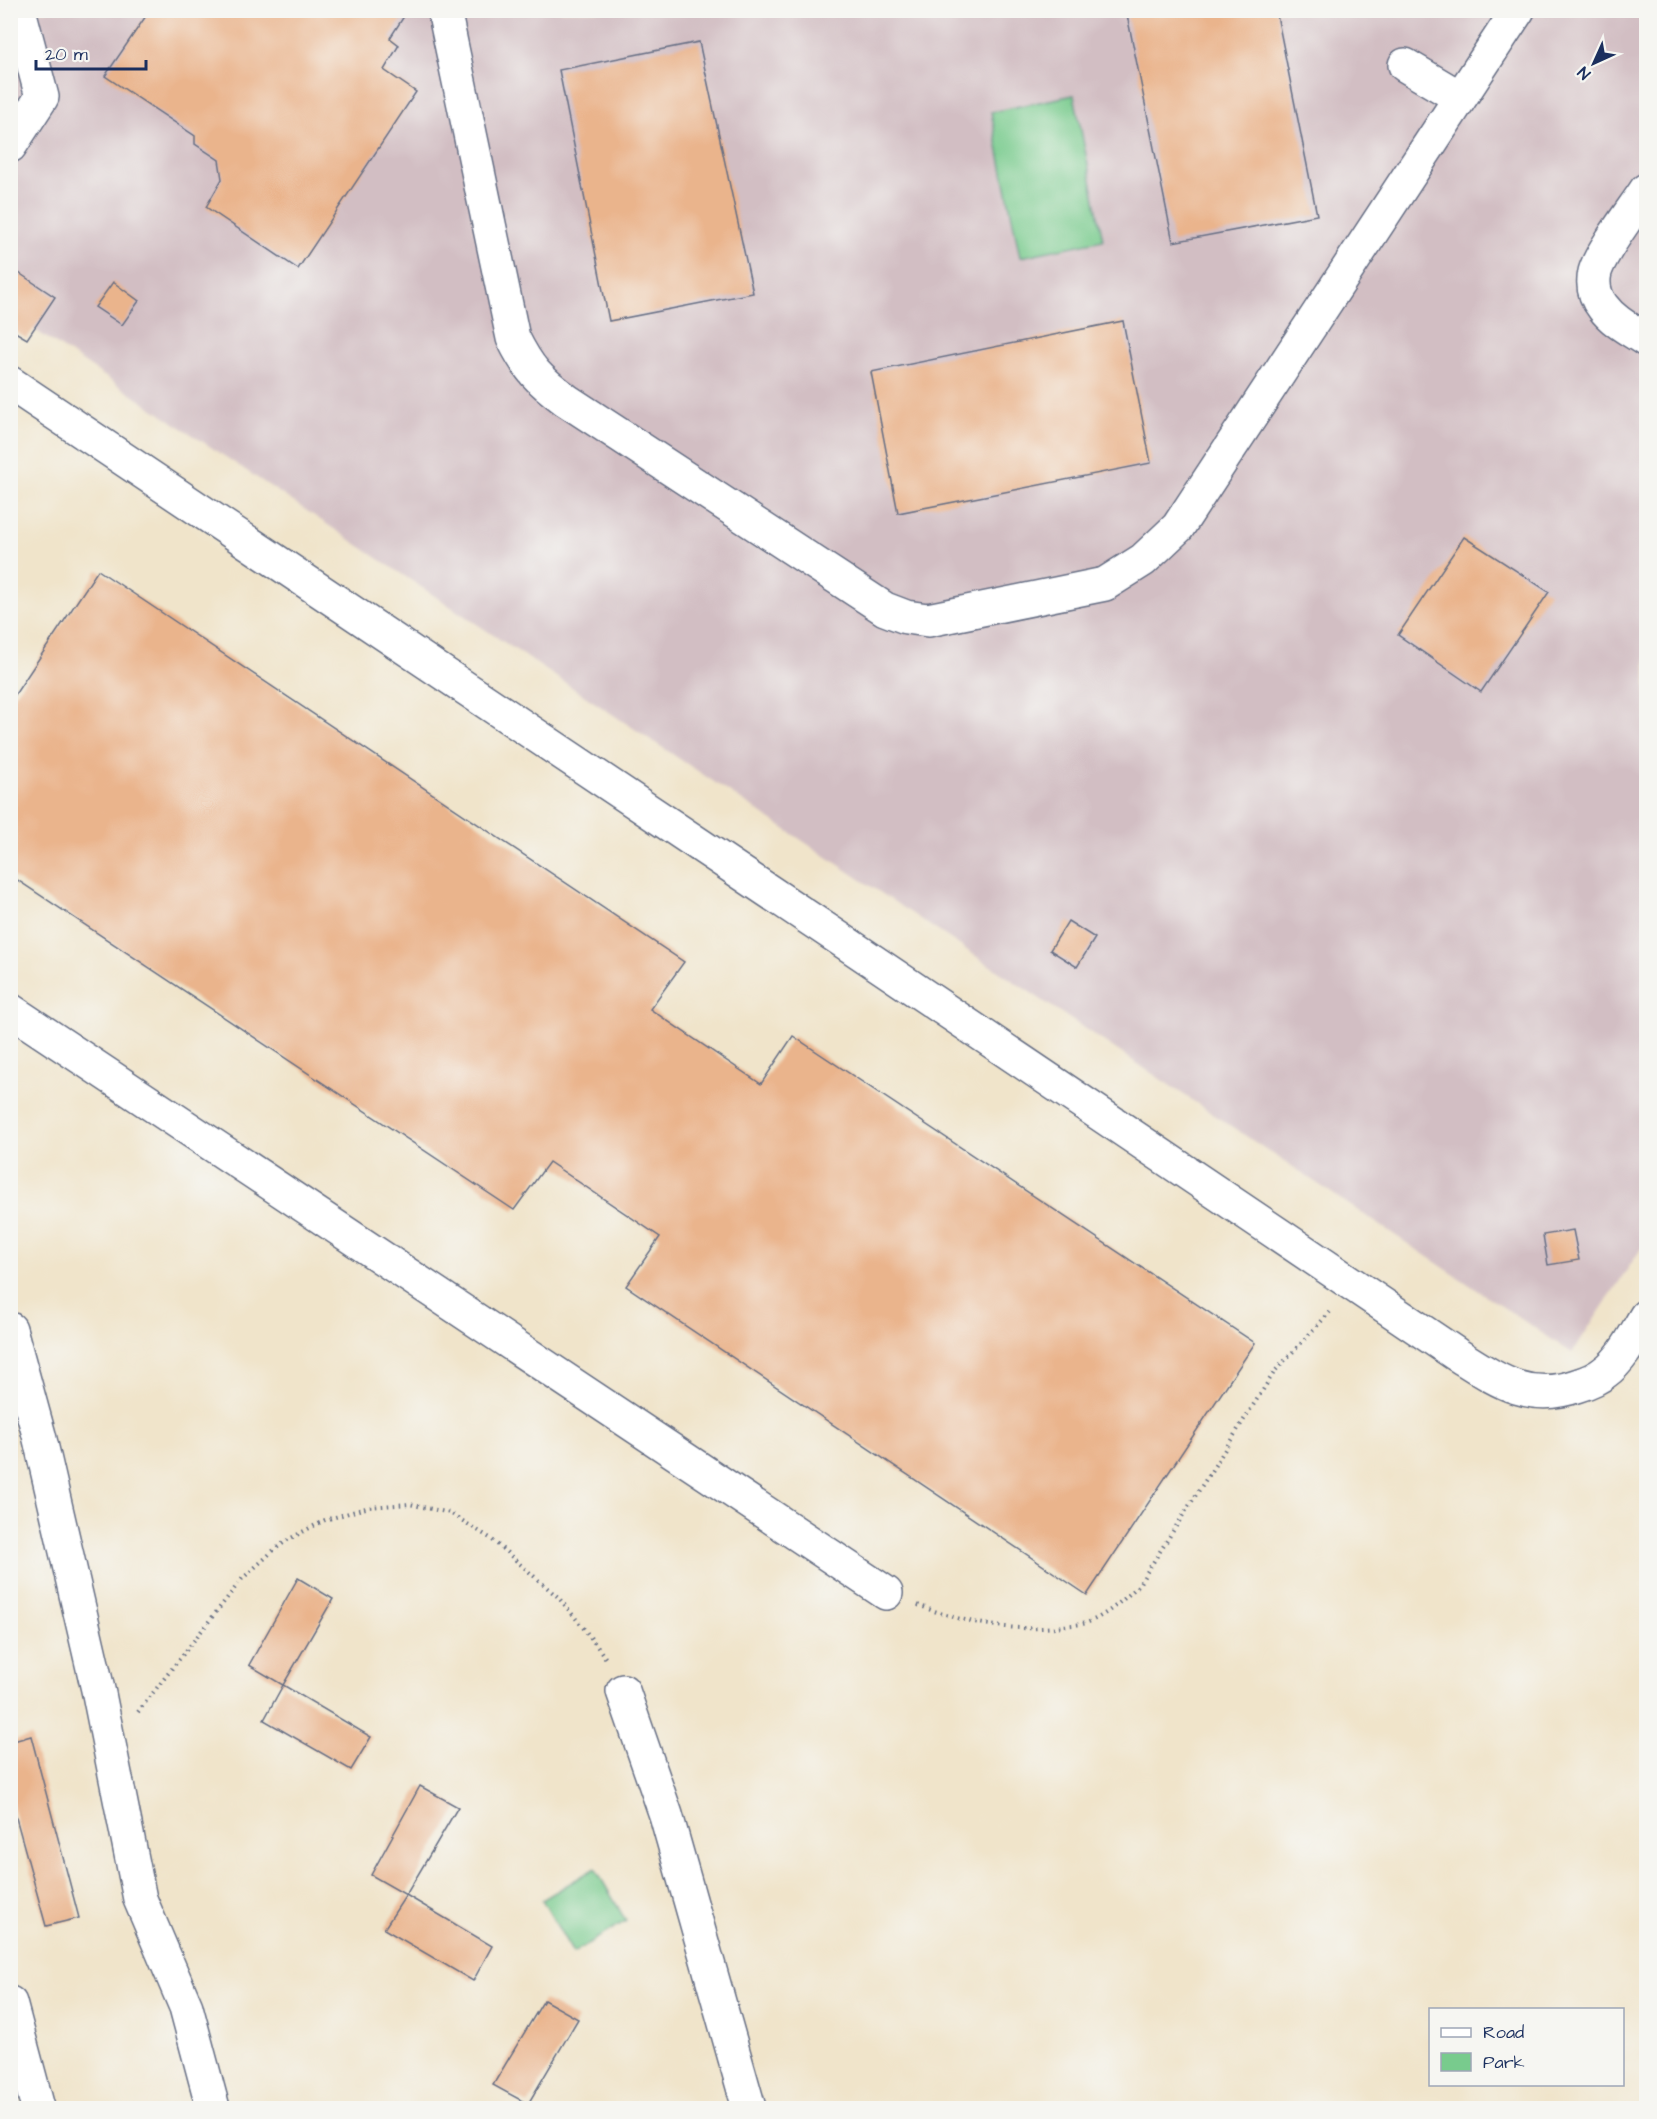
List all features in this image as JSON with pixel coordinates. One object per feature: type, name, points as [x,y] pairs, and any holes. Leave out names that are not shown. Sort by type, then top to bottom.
[{"type":"lane","points":[[10,146],[42,97],[19,10]]},
{"type":"lane","points":[[444,10],[513,338],[523,358],[539,379],[576,406],[885,609],[906,617],[928,620],[1105,584],[1143,560],[1178,527],[1518,10]]},
{"type":"lane","points":[[1405,65],[1459,97]]},
{"type":"lane","points":[[1647,190],[1602,258],[1595,273],[1594,291],[1601,306],[1614,319],[1647,340]]},
{"type":"lane","points":[[10,383],[1465,1360],[1500,1381],[1522,1390],[1544,1393],[1565,1390],[1586,1383],[1606,1372],[1647,1317]]},
{"type":"lane","points":[[10,1010],[886,1593]]},
{"type":"lane","points":[[10,1329],[39,1435],[110,1748],[140,1899],[186,2007],[213,2109]]},
{"type":"lane","points":[[623,1691],[666,1815],[749,2109]]},
{"type":"lane","points":[[10,2003],[38,2109]]},
{"type":"path","points":[[886,1593],[944,1616],[1002,1627],[1046,1629],[1085,1623],[1116,1606],[1138,1586],[1275,1371],[1357,1287]]},
{"type":"path","points":[[110,1748],[242,1579],[289,1539],[325,1520],[369,1508],[409,1504],[450,1513],[490,1538],[558,1597],[605,1657],[623,1691]]},
{"type":"shaded area","points":[[10,11],[1646,11],[1646,1241],[1572,1353],[11,314]]},
{"type":"green space","points":[[1074,95],[1103,240],[1020,257],[991,112]]},
{"type":"green space","points":[[595,1868],[626,1921],[573,1953],[542,1900]]},
{"type":"building","points":[[150,10],[408,10],[390,38],[399,45],[384,70],[416,92],[298,269],[206,207],[222,179],[219,160],[195,144],[195,136],[105,76]]},
{"type":"building","points":[[1126,10],[1276,10],[1317,215],[1173,242]]},
{"type":"building","points":[[699,42],[753,293],[609,321],[559,70]]},
{"type":"building","points":[[10,267],[55,297],[27,339],[10,329]]},
{"type":"building","points":[[113,282],[139,301],[122,325],[95,307]]},
{"type":"building","points":[[1123,321],[1151,463],[898,513],[871,372]]},
{"type":"building","points":[[1464,537],[1549,592],[1481,692],[1398,635]]},
{"type":"building","points":[[98,570],[684,962],[650,1009],[761,1084],[793,1036],[1255,1343],[1087,1595],[626,1286],[660,1237],[549,1162],[514,1210],[10,875],[10,702]]},
{"type":"building","points":[[1068,921],[1095,938],[1077,967],[1050,950]]},
{"type":"building","points":[[1573,1230],[1579,1260],[1548,1265],[1543,1235]]},
{"type":"building","points":[[298,1578],[333,1599],[283,1685],[249,1665]]},
{"type":"building","points":[[283,1685],[371,1737],[351,1770],[264,1720]]},
{"type":"building","points":[[31,1736],[79,1918],[46,1926],[10,1796],[10,1742]]},
{"type":"building","points":[[420,1786],[458,1807],[406,1895],[371,1875]]},
{"type":"building","points":[[406,1895],[492,1946],[473,1981],[384,1929]]},
{"type":"building","points":[[544,2000],[578,2019],[528,2104],[493,2085]]}]
